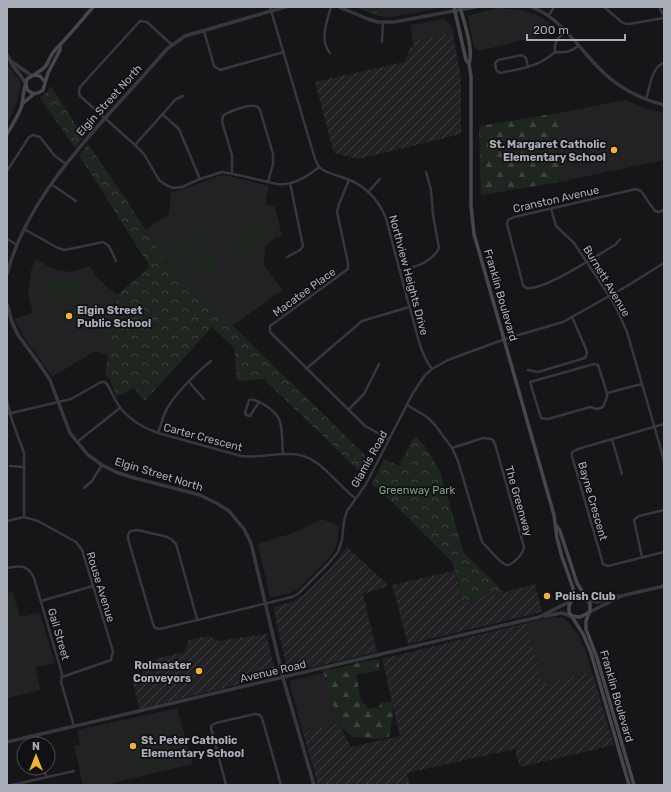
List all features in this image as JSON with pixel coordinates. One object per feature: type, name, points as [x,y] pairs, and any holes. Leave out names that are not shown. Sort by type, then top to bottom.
[{"type":"main road","points":[[7,134],[17,117],[22,104],[27,79],[46,66],[56,49],[93,7]]},
{"type":"main road","name":"Franklin Boulevard","points":[[455,9],[466,60],[469,64]]},
{"type":"main road","name":"Franklin Boulevard","points":[[461,9],[471,59],[469,64],[471,90],[471,206],[474,234],[505,339],[556,525],[556,532],[562,557],[573,588],[571,602]]},
{"type":"main road","points":[[22,104],[34,94],[43,90],[50,69],[60,50],[60,46]]},
{"type":"main road","points":[[33,75],[42,77],[45,82]]},
{"type":"main road","points":[[25,84],[29,92],[34,94]]},
{"type":"main road","name":"Franklin Boulevard","points":[[556,525],[560,530],[577,583],[588,600]]},
{"type":"main road","points":[[578,598],[588,600],[590,607],[586,615],[580,617],[571,616],[568,609],[571,602],[578,598]]},
{"type":"main road","name":"Franklin Boulevard","points":[[588,613],[586,629],[599,663],[634,785]]},
{"type":"main road","name":"Franklin Boulevard","points":[[571,616],[583,634],[590,651],[629,785]]},
{"type":"street","name":"Elgin Street North","points":[[7,274],[11,259],[24,229],[51,184],[105,118],[172,45],[185,36],[271,9],[285,7]]},
{"type":"street","points":[[330,53],[326,49],[324,43],[324,31],[331,7]]},
{"type":"street","points":[[339,7],[368,19],[383,22],[394,22],[455,9],[475,7]]},
{"type":"street","points":[[532,7],[549,15],[613,81],[624,89],[646,100],[664,104]]},
{"type":"street","points":[[549,15],[554,7]]},
{"type":"street","points":[[604,7],[623,23],[629,24],[664,17],[659,7]]},
{"type":"street","points":[[172,45],[147,22],[138,22],[79,89],[80,96],[135,144],[144,154],[159,180],[166,186],[179,188],[218,173],[232,173],[280,185],[290,183],[306,177],[319,167],[315,159],[271,9]]},
{"type":"street","points":[[382,42],[383,22]]},
{"type":"street","points":[[204,31],[214,66],[220,70],[284,52]]},
{"type":"street","points":[[556,52],[556,40],[566,31]]},
{"type":"street","points":[[528,67],[526,58],[522,55],[498,60],[495,63],[496,69],[501,73],[528,67],[544,61],[556,52],[569,52],[579,45]]},
{"type":"street","points":[[7,55],[13,66],[22,76],[25,84]]},
{"type":"street","points":[[12,62],[33,75]]},
{"type":"street","points":[[646,100],[655,70],[659,65],[664,63]]},
{"type":"street","points":[[135,144],[176,99],[183,96]]},
{"type":"street","points":[[232,173],[232,155],[222,122],[223,116],[227,112],[254,106],[260,110],[273,154],[273,164],[268,182]]},
{"type":"street","points":[[162,114],[179,129],[200,179]]},
{"type":"street","points":[[7,171],[29,138],[33,135],[40,137],[55,156],[66,164]]},
{"type":"street","name":"Northview Heights Drive","points":[[319,167],[326,172],[357,183],[369,191],[379,203],[386,218],[409,307],[424,354],[432,369]]},
{"type":"street","points":[[400,271],[422,264],[437,252],[439,248],[433,215],[431,190],[426,172]]},
{"type":"street","points":[[369,191],[380,179]]},
{"type":"street","name":"Macatee Place","points":[[349,180],[337,212],[348,269],[270,326],[270,332],[365,426],[389,439]]},
{"type":"street","points":[[287,257],[300,250],[303,246],[290,183]]},
{"type":"street","points":[[51,184],[76,201]]},
{"type":"street","name":"Cranston Avenue","points":[[586,261],[548,283],[529,289],[526,288],[523,285],[508,230],[508,220],[514,217],[636,189],[641,191],[655,211],[658,212],[664,210]]},
{"type":"street","name":"Burnett Avenue","points":[[551,209],[556,226],[574,243],[620,316],[627,332],[664,460]]},
{"type":"street","points":[[24,229],[58,248],[65,250],[103,242],[109,246],[116,262]]},
{"type":"street","points":[[7,239],[17,245]]},
{"type":"street","points":[[586,261],[615,245],[620,239]]},
{"type":"street","name":"Glamis Road","points":[[197,619],[176,544],[171,539],[166,537],[138,530],[130,531],[128,539],[155,628],[160,629],[289,598],[298,594],[333,559],[340,546],[346,516],[350,506],[366,484],[418,383],[432,369],[448,360],[505,339],[550,326],[572,317],[664,263]]},
{"type":"street","name":"Elgin Street North","points":[[7,304],[12,322],[18,334],[48,376],[70,433],[88,455],[102,465],[132,477],[200,495],[214,501],[229,511],[244,529],[251,543],[283,678],[314,785]]},
{"type":"street","points":[[306,369],[362,321],[409,307]]},
{"type":"street","points":[[528,370],[538,372],[585,358],[587,353],[572,317]]},
{"type":"street","points":[[158,434],[168,407],[189,382],[211,361]]},
{"type":"street","points":[[349,409],[364,394],[379,364]]},
{"type":"street","points":[[594,364],[598,365],[607,393],[607,397],[601,409],[590,407],[544,420],[539,416],[530,382],[594,364]]},
{"type":"street","name":"Carter Crescent","points":[[58,402],[71,399],[97,384],[105,382],[120,408],[139,425],[158,434],[241,456],[255,457],[283,454],[303,456],[317,462],[355,498]]},
{"type":"street","points":[[189,382],[204,399]]},
{"type":"street","points":[[607,393],[642,384]]},
{"type":"street","points":[[259,402],[252,414],[250,416],[246,415],[245,411],[249,400],[253,399],[259,402],[279,419],[283,454]]},
{"type":"street","points":[[7,401],[9,414],[24,453],[25,467],[24,517],[7,521]]},
{"type":"street","points":[[9,414],[58,402]]},
{"type":"street","name":"The Greenway","points":[[406,405],[431,421],[442,433],[452,448],[458,461],[482,542],[500,561],[506,565],[509,565],[523,552],[524,547],[495,444],[492,439],[483,438],[452,448]]},
{"type":"street","points":[[77,442],[120,408]]},
{"type":"street","name":"Bayne Crescent","points":[[664,424],[574,450],[572,452],[603,564],[608,566],[664,552]]},
{"type":"street","points":[[612,439],[622,474]]},
{"type":"street","points":[[84,488],[92,481],[102,465]]},
{"type":"street","points":[[10,466],[25,467]]},
{"type":"street","points":[[642,557],[634,520],[639,516],[664,510]]},
{"type":"street","name":"Rouse Avenue","points":[[24,517],[38,521],[76,542],[82,550],[113,651],[111,660],[62,676]]},
{"type":"street","name":"Gail Street","points":[[7,568],[16,566],[25,567],[31,571],[62,676],[61,682],[74,726]]},
{"type":"street","points":[[41,601],[92,586]]},
{"type":"street","points":[[588,600],[597,602],[664,586]]},
{"type":"street","points":[[588,613],[621,596]]},
{"type":"street","name":"Avenue Road","points":[[543,616],[571,602]]},
{"type":"street","name":"Avenue Road","points":[[7,742],[543,616],[562,613],[571,616]]},
{"type":"street","points":[[226,785],[211,728],[212,725],[255,714],[260,715],[262,718],[281,785]]},
{"type":"street","points":[[12,785],[74,771]]},
{"type":"shaded area","points":[[376,7],[446,7],[392,17],[378,16]]},
{"type":"shaded area","points":[[497,8],[521,10],[537,15],[550,23],[541,36],[478,51],[474,46],[468,16]]},
{"type":"shaded area","points":[[443,19],[450,24],[454,33],[413,41],[410,25]]},
{"type":"shaded area","points":[[453,33],[461,80],[461,134],[358,159],[334,153],[315,82],[404,62],[411,46],[412,48],[414,47],[413,41]]},
{"type":"shaded area","points":[[7,65],[19,79],[21,86],[17,102],[7,124]]},
{"type":"shaded area","name":"St. Margaret Catholic Elementary School","points":[[625,100],[645,108],[664,113],[664,160],[559,182],[558,173],[572,169],[571,167],[566,167],[562,129],[564,112]]},
{"type":"shaded area","points":[[221,175],[269,186],[265,204],[275,207],[282,236],[276,237],[265,246],[264,265],[283,290],[232,326],[163,257],[145,230],[169,214],[171,192],[184,189]]},
{"type":"shaded area","name":"Elgin Street Public School","points":[[36,259],[51,268],[69,272],[90,266],[97,278],[117,295],[108,356],[95,351],[52,377],[24,337],[14,319],[33,313],[28,294],[31,270]]},
{"type":"shaded area","points":[[322,519],[339,526],[338,541],[334,551],[330,557],[298,589],[288,594],[270,598],[258,544],[293,533]]},
{"type":"shaded area","points":[[347,547],[389,586],[363,594],[377,652],[288,673],[273,607],[292,602],[305,593],[331,567]]},
{"type":"shaded area","points":[[454,571],[462,597],[460,598],[462,605],[464,603],[535,584],[542,612],[408,644],[392,585]]},
{"type":"shaded area","points":[[13,592],[20,617],[40,613],[55,663],[35,667],[41,690],[7,698],[7,593]]},
{"type":"shaded area","points":[[550,617],[564,618],[571,625],[585,648],[592,672],[543,684],[526,623]]},
{"type":"shaded area","points":[[526,623],[543,684],[592,672],[614,745],[520,767],[515,749],[407,773],[410,785],[318,785],[303,733],[338,723],[351,747],[400,736],[382,659]]},
{"type":"shaded area","points":[[266,634],[276,675],[139,709],[132,679],[142,676],[142,662],[184,652],[189,640],[209,636],[219,641]]},
{"type":"shaded area","points":[[324,673],[338,723],[303,733],[289,681]]},
{"type":"shaded area","name":"St. Peter Catholic Elementary School","points":[[177,708],[193,764],[104,785],[83,785],[74,746],[80,745],[77,730]]},
{"type":"green space","points":[[355,7],[376,7],[378,16]]},
{"type":"green space","points":[[493,9],[494,11],[479,15],[472,19],[472,27],[476,43],[479,43],[474,46],[468,16]]},
{"type":"green space","points":[[51,86],[84,138],[75,148],[40,98]]},
{"type":"green space","points":[[564,112],[562,129],[566,166],[572,167],[572,170],[558,173],[559,182],[481,195],[479,126]]},
{"type":"green space","points":[[88,144],[163,257],[373,463],[365,477],[264,379],[237,381],[234,348],[212,327],[145,401],[134,388],[116,397],[110,379],[105,375],[117,295],[150,267],[79,155]]},
{"type":"green space","points":[[265,216],[278,232],[242,260],[228,242]]},
{"type":"green space","points":[[195,229],[198,230],[204,239],[218,268],[202,273],[187,273],[174,267],[162,255]]},
{"type":"green space","points":[[81,278],[81,300],[46,301],[45,279]]},
{"type":"green space","points":[[104,304],[116,304],[134,323],[111,340],[107,340],[91,307]]},
{"type":"green space","name":"Greenway Park","points":[[416,437],[424,445],[440,471],[464,553],[504,592],[464,603],[462,605],[460,598],[462,597],[452,562],[372,484],[384,459],[399,466],[411,442]]},
{"type":"green space","points":[[12,595],[17,616],[7,619],[7,596]]},
{"type":"green space","points":[[378,659],[380,670],[356,675],[361,700],[369,709],[379,707],[381,703],[392,701],[393,714],[389,737],[379,739],[352,737],[339,725],[323,670]]},
{"type":"green space","points":[[178,724],[180,733],[159,737],[166,765],[140,772],[137,770],[130,747],[146,743],[152,745],[150,740],[155,738],[153,730]]},
{"type":"green space","points":[[178,735],[184,759],[177,761],[171,737]]},
{"type":"green space","points":[[169,737],[175,762],[167,763],[161,739]]},
{"type":"place","name":"St. Margaret Catholic Elementary School","points":[[614,150]]},
{"type":"place","name":"Elgin Street Public School","points":[[69,316]]},
{"type":"place","name":"Polish Club","points":[[547,596]]},
{"type":"place","name":"Rolmaster Conveyors","points":[[199,671]]},
{"type":"place","name":"St. Peter Catholic Elementary School","points":[[133,746]]}]
